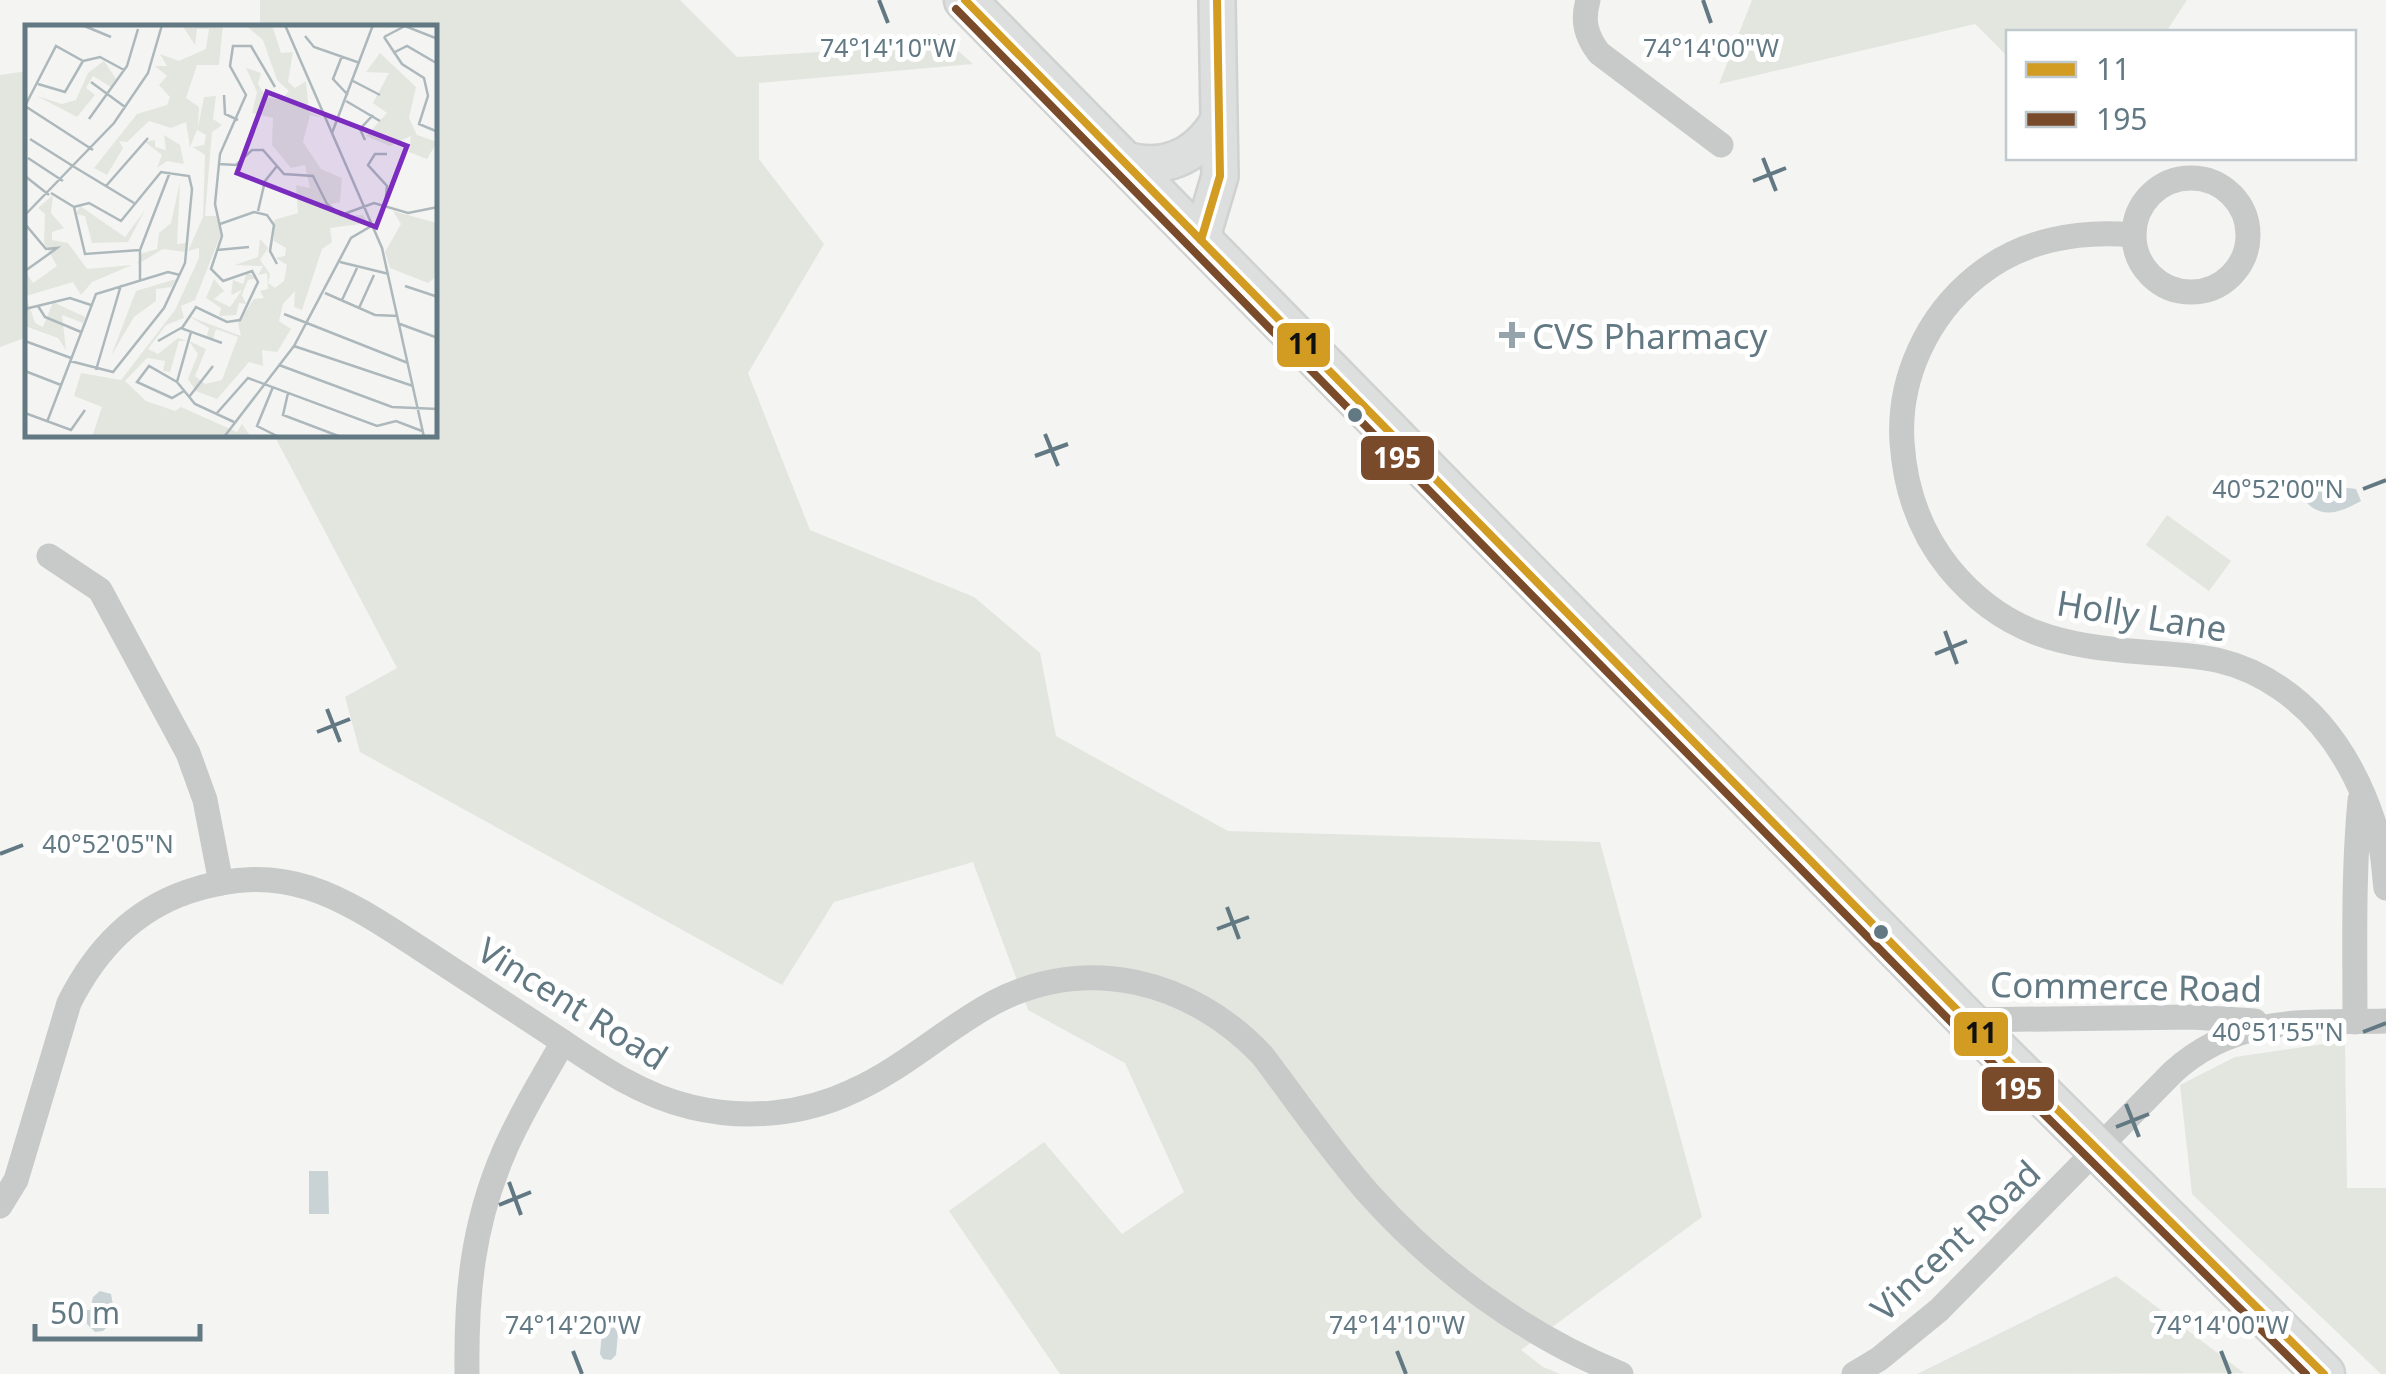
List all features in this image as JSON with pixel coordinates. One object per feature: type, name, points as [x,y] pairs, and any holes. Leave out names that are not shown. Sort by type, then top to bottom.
[{"type":"main road","points":[[965,0],[2318,1372]]},
{"type":"main road","points":[[1201,240],[1220,176],[1217,0]]},
{"type":"main road","points":[[1120,158],[1156,165],[1180,159],[1203,144],[1219,120]]},
{"type":"street","points":[[1588,0],[1585,24],[1599,53],[1720,145]]},
{"type":"street","points":[[2196,177],[2230,192],[2248,225],[2248,244],[2242,262],[2214,288],[2196,292],[2176,291],[2159,283],[2136,254],[2133,235],[2136,216],[2160,187],[2177,179],[2196,177]]},
{"type":"street","name":"Holly Lane","points":[[2133,235],[2104,232],[2059,237],[2016,251],[1978,275],[1946,307],[1912,367],[1902,412],[1906,476],[1920,521],[1961,582],[2001,616],[2024,628],[2048,639],[2138,652],[2208,656],[2268,680],[2298,702],[2327,732],[2352,768],[2381,846],[2386,888]]},
{"type":"street","points":[[49,556],[100,590],[188,753],[205,800],[221,883]]},
{"type":"street","points":[[2355,1022],[2355,882],[2361,790]]},
{"type":"street","name":"Vincent Road","points":[[0,1206],[16,1180],[69,1003],[91,964],[121,931],[178,895],[221,883],[292,883],[358,907],[636,1088],[715,1112],[770,1114],[851,1093],[976,1012],[1020,991],[1092,978],[1140,982],[1164,989],[1207,1009],[1245,1037],[1366,1191],[1420,1246],[1482,1296],[1544,1336],[1621,1374]]},
{"type":"street","name":"Commerce Road","points":[[1968,1020],[2192,1017],[2284,1024],[2386,1021]]},
{"type":"street","name":"Commerce Road","points":[[2099,1150],[2188,1058],[2242,1030],[2284,1024]]},
{"type":"street","points":[[467,1374],[469,1280],[484,1205],[505,1150],[563,1042]]},
{"type":"street","name":"Vincent Road","points":[[1854,1374],[1879,1359],[1939,1310],[2099,1150]]},
{"type":"shaded area","points":[[260,0],[680,0],[737,57],[870,49],[939,34],[973,64],[759,83],[759,159],[824,244],[748,373],[810,530],[974,597],[1040,653],[1056,736],[1228,831],[1600,842],[1702,1217],[1521,1350],[1560,1374],[1060,1374],[949,1211],[1044,1142],[1122,1234],[1184,1192],[1125,1063],[1028,1010],[973,862],[834,902],[782,985],[360,752],[345,697],[397,668],[276,438],[438,438],[438,25],[260,25]]},
{"type":"shaded area","points":[[1752,0],[2187,0],[2167,30],[2006,30],[2006,55],[1975,24],[1719,84]]},
{"type":"shaded area","points":[[25,71],[25,338],[0,347],[0,75]]},
{"type":"shaded area","points":[[2322,484],[2356,489],[2361,501],[2340,511],[2313,508],[2307,503],[2308,492]]},
{"type":"shaded area","points":[[2167,515],[2231,561],[2209,591],[2146,545]]},
{"type":"shaded area","points":[[2345,1041],[2347,1188],[2386,1188],[2386,1374],[2381,1374],[2192,1194],[2180,1085],[2235,1057]]},
{"type":"shaded area","points":[[309,1171],[328,1171],[329,1214],[309,1214]]},
{"type":"shaded area","points":[[2116,1276],[2244,1373],[1917,1374]]},
{"type":"shaded area","points":[[100,1291],[111,1294],[113,1305],[109,1309],[109,1325],[95,1332],[87,1324],[87,1310]]},
{"type":"shaded area","points":[[614,1327],[618,1333],[616,1355],[611,1360],[600,1354],[602,1331]]},
{"type":"transit line","name":"11","points":[[965,0],[1967,1020],[2324,1374]]},
{"type":"transit line","name":"11","points":[[1201,240],[1220,176],[1217,0]]},
{"type":"transit line","name":"195","points":[[956,9],[1958,1029],[2306,1374]]},
{"type":"place","name":"CVS Pharmacy","points":[[1512,335]]}]
